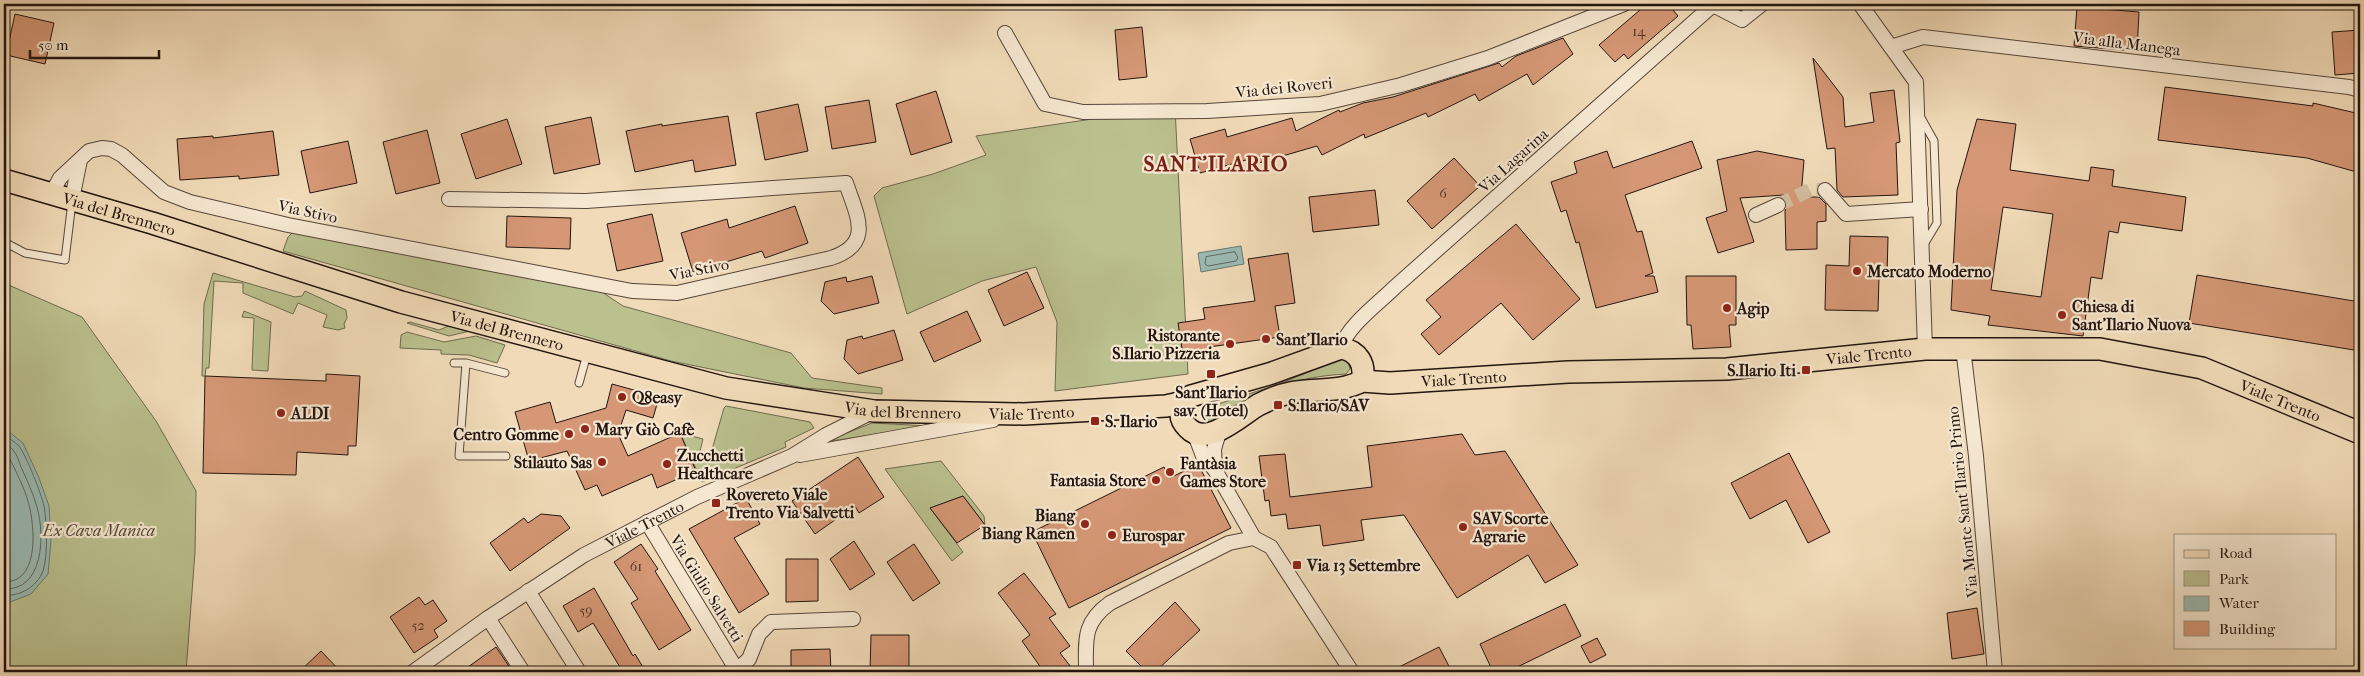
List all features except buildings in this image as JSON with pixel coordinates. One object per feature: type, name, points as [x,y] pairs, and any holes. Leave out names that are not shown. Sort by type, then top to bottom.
[{"type":"main road","name":"Via del Brennero","points":[[4,180],[72,199],[401,302],[726,388],[874,411],[1024,414]]},
{"type":"main road","points":[[1341,348],[1358,354],[1364,373],[1362,381]]},
{"type":"main road","name":"Viale Trento","points":[[1024,414],[1166,406],[1184,402],[1198,392],[1272,373],[1341,348]]},
{"type":"main road","name":"Viale Trento","points":[[1194,432],[1204,435],[1220,429],[1259,405],[1290,393],[1351,387],[1362,381],[1390,383],[1568,372],[1727,368],[1926,348],[1963,348],[2100,349],[2202,368],[2360,433]]},
{"type":"main road","points":[[1184,402],[1180,416],[1184,424],[1194,432]]},
{"type":"street","name":"Via dei Roveri","points":[[1005,33],[1045,104],[1082,112],[1207,112],[1320,104],[1401,85],[1488,58],[1624,4]]},
{"type":"street","points":[[1712,4],[1742,20],[1762,4]]},
{"type":"street","name":"Via Lagarina","points":[[1341,348],[1343,340],[1353,328],[1395,287],[1712,4]]},
{"type":"street","points":[[1860,4],[1916,82],[1926,348]]},
{"type":"street","name":"Via alla Manega","points":[[1891,47],[1923,37],[2349,87],[2360,90]]},
{"type":"street","name":"Via Stivo","points":[[52,193],[60,178],[89,151],[102,148],[111,149],[164,192],[190,202],[298,227],[632,291],[677,293],[831,258],[844,254],[851,248],[856,242],[860,230],[846,183],[586,201],[449,199]]},
{"type":"street","points":[[72,199],[80,160]]},
{"type":"street","points":[[1825,190],[1846,214],[1921,210]]},
{"type":"street","points":[[1756,215],[1778,205]]},
{"type":"street","name":"Via Monte Sant'Ilario Primo","points":[[1963,348],[1995,653],[1995,672]]},
{"type":"street","name":"Viale Trento","points":[[413,672],[488,618],[584,554],[647,522],[792,456],[826,435],[874,411]]},
{"type":"street","name":"Viale Trento","points":[[792,456],[1024,414]]},
{"type":"street","points":[[1215,470],[1214,449],[1220,429]]},
{"type":"street","points":[[1194,432],[1203,456],[1215,470],[1254,538],[1271,547],[1352,672]]},
{"type":"street","name":"Via Giulio Salvetti","points":[[647,522],[738,671]]},
{"type":"street","points":[[1086,672],[1087,633],[1090,622],[1097,612],[1110,602],[1229,543],[1254,538]]},
{"type":"street","points":[[528,591],[579,672]]},
{"type":"street","points":[[488,618],[523,672]]},
{"type":"street","points":[[738,671],[749,660],[759,634],[771,622],[853,620]]},
{"type":"lane","points":[[1917,110],[1934,141],[1937,223],[1922,248]]},
{"type":"lane","points":[[8,244],[26,253],[65,260],[72,199]]},
{"type":"lane","points":[[579,383],[588,351]]},
{"type":"lane","points":[[454,362],[466,363],[505,373]]},
{"type":"lane","points":[[466,363],[459,456],[506,456]]},
{"type":"green space","points":[[1175,107],[1188,374],[1055,391],[1057,322],[1036,267],[982,281],[907,314],[874,196],[882,188],[933,174],[986,155],[976,136]]},
{"type":"green space","points":[[293,232],[602,292],[623,306],[791,353],[812,378],[882,388],[882,394],[804,388],[671,361],[283,251],[288,237]]},
{"type":"green space","points":[[213,273],[295,297],[302,296],[305,291],[346,310],[345,328],[338,330],[323,327],[327,315],[298,303],[293,314],[243,293],[243,283],[214,281],[209,368],[206,368],[205,376],[202,376],[204,304]]},
{"type":"green space","name":"Ex Cava Manica","points":[[4,283],[82,317],[156,421],[196,491],[195,552],[186,672],[4,672]]},
{"type":"green space","points":[[244,311],[271,322],[268,371],[252,370],[254,318],[242,317]]},
{"type":"green space","points":[[410,322],[439,330],[451,325],[474,330],[449,336],[407,323]]},
{"type":"green space","points":[[407,332],[444,342],[476,336],[505,345],[497,363],[469,355],[441,354],[441,350],[400,348],[401,335]]},
{"type":"green space","points":[[1341,359],[1348,361],[1350,369],[1346,374],[1304,379],[1278,386],[1239,403],[1210,422],[1203,421],[1200,413],[1206,408],[1279,384]]},
{"type":"green space","points":[[726,406],[810,422],[814,428],[785,442],[786,447],[702,482],[680,433],[703,439],[700,451],[711,453]]},
{"type":"green space","points":[[872,423],[930,426],[824,442]]},
{"type":"green space","points":[[941,461],[984,516],[985,525],[963,496],[930,508],[963,552],[952,561],[885,469]]},
{"type":"water","points":[[1241,246],[1244,264],[1201,272],[1198,253]]},
{"type":"water","points":[[4,428],[23,443],[39,478],[49,506],[51,541],[48,574],[31,594],[10,602],[4,600]]},
{"type":"tunnel","points":[[1778,205],[1810,190],[1825,190]]},
{"type":"place","name":"Mercato Moderno","points":[[1857,271]]},
{"type":"place","name":"Agip","points":[[1727,308]]},
{"type":"place","name":"Chiesa di Sant'Ilario Nuova","points":[[2062,315]]},
{"type":"place","name":"Sant'Ilario","points":[[1266,339]]},
{"type":"place","name":"Ristorante S.Ilario Pizzeria","points":[[1230,344]]},
{"type":"place","name":"S.Ilario Iti","points":[[1806,370]]},
{"type":"place","name":"Sant'Ilario sav. (Hotel)","points":[[1211,374]]},
{"type":"place","name":"Q8easy","points":[[622,397]]},
{"type":"place","name":"S.Ilario/SAV","points":[[1278,405]]},
{"type":"place","name":"ALDI","points":[[281,413]]},
{"type":"place","name":"S. Ilario","points":[[1095,421]]},
{"type":"place","name":"Mary Giò Cafè","points":[[585,429]]},
{"type":"place","name":"Centro Gomme","points":[[569,434]]},
{"type":"place","name":"Stilauto Sas","points":[[602,462]]},
{"type":"place","name":"Zucchetti Healthcare","points":[[667,464]]},
{"type":"place","name":"Fantàsia Games Store","points":[[1170,472]]},
{"type":"place","name":"Fantasia Store","points":[[1156,480]]},
{"type":"place","name":"Rovereto Viale Trento Via Salvetti","points":[[716,503]]},
{"type":"place","name":"Biang Biang Ramen","points":[[1085,524]]},
{"type":"place","name":"SAV Scorte Agrarie","points":[[1463,527]]},
{"type":"place","name":"Eurospar","points":[[1112,535]]},
{"type":"place","name":"Via 13 Settembre","points":[[1297,565]]},
{"type":"district","name":"SANT'ILARIO","points":[[1216,164]]}]
